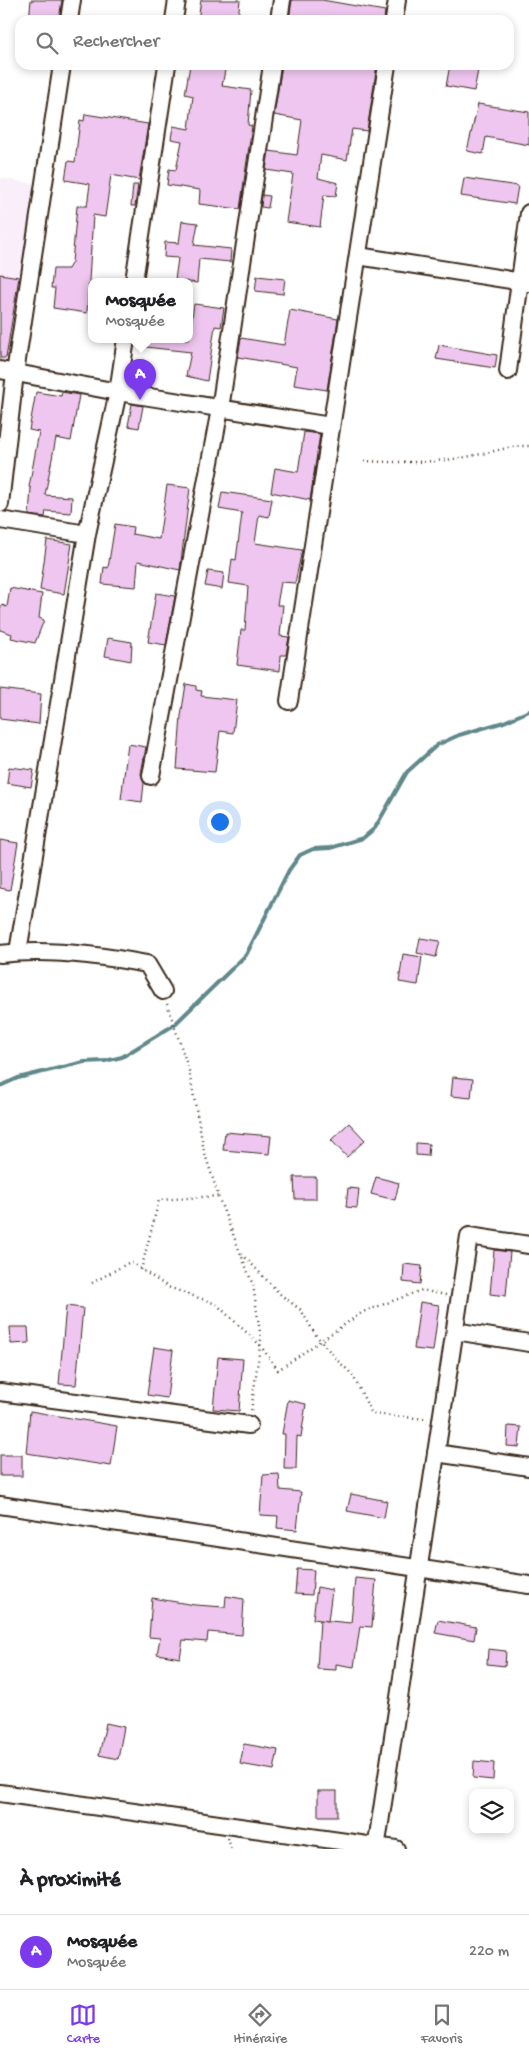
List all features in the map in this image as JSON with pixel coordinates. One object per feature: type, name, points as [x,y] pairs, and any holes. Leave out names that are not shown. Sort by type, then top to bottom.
[{"type":"street","points":[[70,15],[72,0]]},
{"type":"street","points":[[174,15],[176,0]]},
{"type":"street","points":[[280,15],[282,0]]},
{"type":"street","points":[[395,15],[397,0]]},
{"type":"street","points":[[0,504],[7,371],[61,70]]},
{"type":"street","points":[[134,278],[166,70]]},
{"type":"street","points":[[151,776],[220,409],[271,70]]},
{"type":"street","points":[[289,701],[386,70]]},
{"type":"street","points":[[508,371],[524,282],[529,213]]},
{"type":"street","points":[[358,256],[524,282]]},
{"type":"street","points":[[18,952],[87,534],[118,392],[125,343]]},
{"type":"street","points":[[7,371],[118,392],[332,426]]},
{"type":"street","points":[[0,520],[87,534]]},
{"type":"street","points":[[0,954],[18,952],[105,956],[147,964],[163,990]]},
{"type":"street","points":[[377,1848],[469,1236],[529,1245]]},
{"type":"street","points":[[455,1331],[529,1343]]},
{"type":"street","points":[[0,1392],[249,1425]]},
{"type":"street","points":[[436,1453],[529,1467]]},
{"type":"street","points":[[0,1505],[529,1585]]},
{"type":"street","points":[[0,1793],[377,1848],[396,1849]]},
{"type":"path","points":[[364,460],[409,464],[476,456],[514,445],[529,446]]},
{"type":"path","points":[[163,990],[189,1071],[204,1150],[219,1196],[253,1285],[260,1346],[249,1425]]},
{"type":"path","points":[[141,1270],[159,1200],[219,1196]]},
{"type":"path","points":[[241,1253],[281,1296],[301,1310],[321,1341],[352,1374],[372,1414],[441,1420]]},
{"type":"path","points":[[92,1284],[130,1262],[168,1287],[216,1304],[260,1346],[278,1370],[364,1312],[422,1290],[460,1298]]},
{"type":"shaded area","points":[[0,178],[36,184],[8,362],[0,361]]},
{"type":"building","points":[[31,0],[62,0],[60,15],[30,15]]},
{"type":"building","points":[[201,0],[240,0],[238,15],[199,15]]},
{"type":"building","points":[[292,0],[322,0],[385,11],[385,15],[290,15]]},
{"type":"building","points":[[189,70],[225,70],[222,86],[251,90],[248,125],[252,126],[240,209],[199,204],[200,190],[167,185],[169,169],[176,170],[182,141],[171,139],[173,126],[189,129],[193,96],[185,94]]},
{"type":"building","points":[[281,70],[376,70],[367,131],[352,129],[347,160],[321,155],[318,178],[338,183],[336,196],[324,195],[320,227],[286,222],[293,174],[266,170],[269,151],[297,155],[302,120],[274,115]]},
{"type":"building","points":[[449,70],[478,70],[474,91],[446,86]]},
{"type":"building","points":[[478,104],[529,112],[529,145],[486,137],[483,154],[467,151]]},
{"type":"building","points":[[85,114],[148,124],[139,180],[111,175],[105,217],[93,215],[87,313],[53,308],[55,288],[51,288],[53,269],[68,269],[72,262],[77,206],[87,206],[90,184],[65,180],[68,161],[75,162],[80,120],[84,121]]},
{"type":"building","points":[[464,178],[518,186],[515,204],[461,196]]},
{"type":"building","points":[[133,185],[138,185],[135,206],[131,206]]},
{"type":"building","points":[[262,195],[270,196],[268,208],[261,207]]},
{"type":"building","points":[[182,221],[198,223],[194,245],[231,249],[230,262],[199,259],[197,283],[193,282],[193,278],[175,278],[178,258],[164,257],[165,242],[179,243]]},
{"type":"building","points":[[0,274],[19,277],[6,358],[0,358]]},
{"type":"building","points":[[257,276],[285,279],[283,294],[255,291]]},
{"type":"building","points":[[194,304],[224,308],[221,327],[215,326],[207,381],[186,376],[191,352],[136,346],[136,343],[193,343]]},
{"type":"building","points":[[290,310],[338,319],[327,390],[294,385],[297,367],[238,357],[241,338],[284,345]]},
{"type":"building","points":[[439,345],[497,355],[495,368],[436,359]]},
{"type":"building","points":[[36,392],[61,396],[62,392],[79,395],[71,441],[56,438],[45,495],[72,497],[71,513],[46,511],[45,517],[29,515],[31,488],[29,487],[39,432],[29,430]]},
{"type":"building","points":[[132,404],[143,406],[139,428],[128,426]]},
{"type":"building","points":[[304,432],[320,434],[310,500],[271,492],[275,468],[298,472]]},
{"type":"building","points":[[167,485],[190,488],[180,570],[138,561],[136,587],[102,584],[104,567],[108,568],[115,524],[133,527],[132,534],[159,539]]},
{"type":"building","points":[[222,492],[272,499],[269,517],[259,515],[255,543],[302,550],[295,583],[281,582],[277,605],[283,605],[280,636],[289,637],[286,655],[281,655],[280,671],[237,665],[241,630],[245,630],[248,586],[229,583],[232,559],[236,560],[242,513],[219,509]]},
{"type":"building","points":[[47,540],[72,544],[64,594],[40,590]]},
{"type":"building","points":[[208,571],[224,573],[222,589],[205,586]]},
{"type":"building","points":[[10,588],[42,594],[39,618],[44,620],[35,643],[11,638],[12,634],[0,630],[0,611],[2,605],[7,607]]},
{"type":"building","points":[[156,593],[175,596],[166,645],[148,642]]},
{"type":"building","points":[[108,638],[132,642],[131,661],[105,656]]},
{"type":"building","points":[[186,684],[196,686],[196,690],[202,691],[201,696],[237,700],[233,733],[220,731],[215,772],[177,769],[181,716]]},
{"type":"building","points":[[0,689],[41,694],[39,724],[0,719]]},
{"type":"building","points":[[128,744],[146,747],[141,774],[144,783],[142,802],[121,799]]},
{"type":"building","points":[[9,767],[34,770],[31,787],[7,783]]},
{"type":"building","points":[[0,840],[18,843],[10,890],[0,888]]},
{"type":"building","points":[[420,938],[440,941],[436,957],[417,953]]},
{"type":"building","points":[[403,954],[422,957],[418,985],[399,982]]},
{"type":"building","points":[[453,1077],[473,1079],[471,1098],[451,1096]]},
{"type":"building","points":[[349,1123],[365,1140],[347,1157],[331,1140]]},
{"type":"building","points":[[225,1132],[271,1136],[269,1154],[223,1150]]},
{"type":"building","points":[[416,1143],[429,1144],[428,1156],[416,1155]]},
{"type":"building","points":[[294,1177],[316,1177],[316,1199],[295,1199]]},
{"type":"building","points":[[376,1177],[399,1183],[395,1200],[371,1194]]},
{"type":"building","points":[[348,1188],[359,1189],[357,1208],[346,1207]]},
{"type":"building","points":[[494,1250],[510,1252],[506,1296],[490,1294]]},
{"type":"building","points":[[404,1264],[422,1266],[420,1284],[403,1282]]},
{"type":"building","points":[[420,1302],[439,1305],[433,1351],[414,1349]]},
{"type":"building","points":[[66,1306],[83,1308],[76,1385],[59,1384]]},
{"type":"building","points":[[10,1327],[28,1327],[29,1343],[11,1344]]},
{"type":"building","points":[[154,1347],[173,1350],[167,1398],[147,1395]]},
{"type":"building","points":[[218,1357],[243,1359],[239,1411],[213,1409]]},
{"type":"building","points":[[288,1400],[306,1404],[301,1437],[297,1436],[296,1469],[284,1469],[285,1434],[282,1434]]},
{"type":"building","points":[[30,1411],[117,1426],[111,1466],[26,1453]]},
{"type":"building","points":[[508,1426],[521,1427],[519,1447],[507,1446]]},
{"type":"building","points":[[0,1455],[22,1455],[22,1476],[0,1476]]},
{"type":"building","points":[[279,1474],[280,1490],[301,1492],[297,1530],[277,1528],[278,1516],[260,1515],[263,1475]]},
{"type":"building","points":[[351,1494],[387,1501],[384,1518],[347,1511]]},
{"type":"building","points":[[297,1569],[314,1570],[312,1595],[295,1594]]},
{"type":"building","points":[[355,1578],[376,1580],[372,1627],[360,1626],[354,1667],[336,1664],[336,1670],[317,1669],[320,1620],[351,1623]]},
{"type":"building","points":[[317,1587],[332,1590],[328,1621],[313,1619]]},
{"type":"building","points":[[226,1596],[244,1599],[242,1635],[208,1632],[207,1642],[183,1640],[180,1658],[157,1654],[160,1638],[149,1637],[152,1598],[195,1605],[225,1607]]},
{"type":"building","points":[[438,1620],[476,1627],[474,1640],[435,1633]]},
{"type":"building","points":[[488,1649],[506,1651],[505,1666],[487,1664]]},
{"type":"building","points":[[106,1723],[124,1727],[118,1759],[99,1755]]},
{"type":"building","points":[[244,1744],[278,1750],[274,1770],[240,1764]]},
{"type":"building","points":[[474,1761],[494,1763],[493,1780],[473,1778]]},
{"type":"building","points":[[318,1791],[337,1791],[337,1816],[318,1816]]},
{"type":"waterway","points":[[0,1086],[18,1078],[84,1062],[105,1061],[122,1057],[174,1025],[246,955],[289,870],[300,855],[313,849],[330,848],[363,838],[375,828],[407,772],[437,745],[459,735],[504,722],[529,711]]},
{"type":"place","name":"Mosquée","points":[[140,400]]}]
